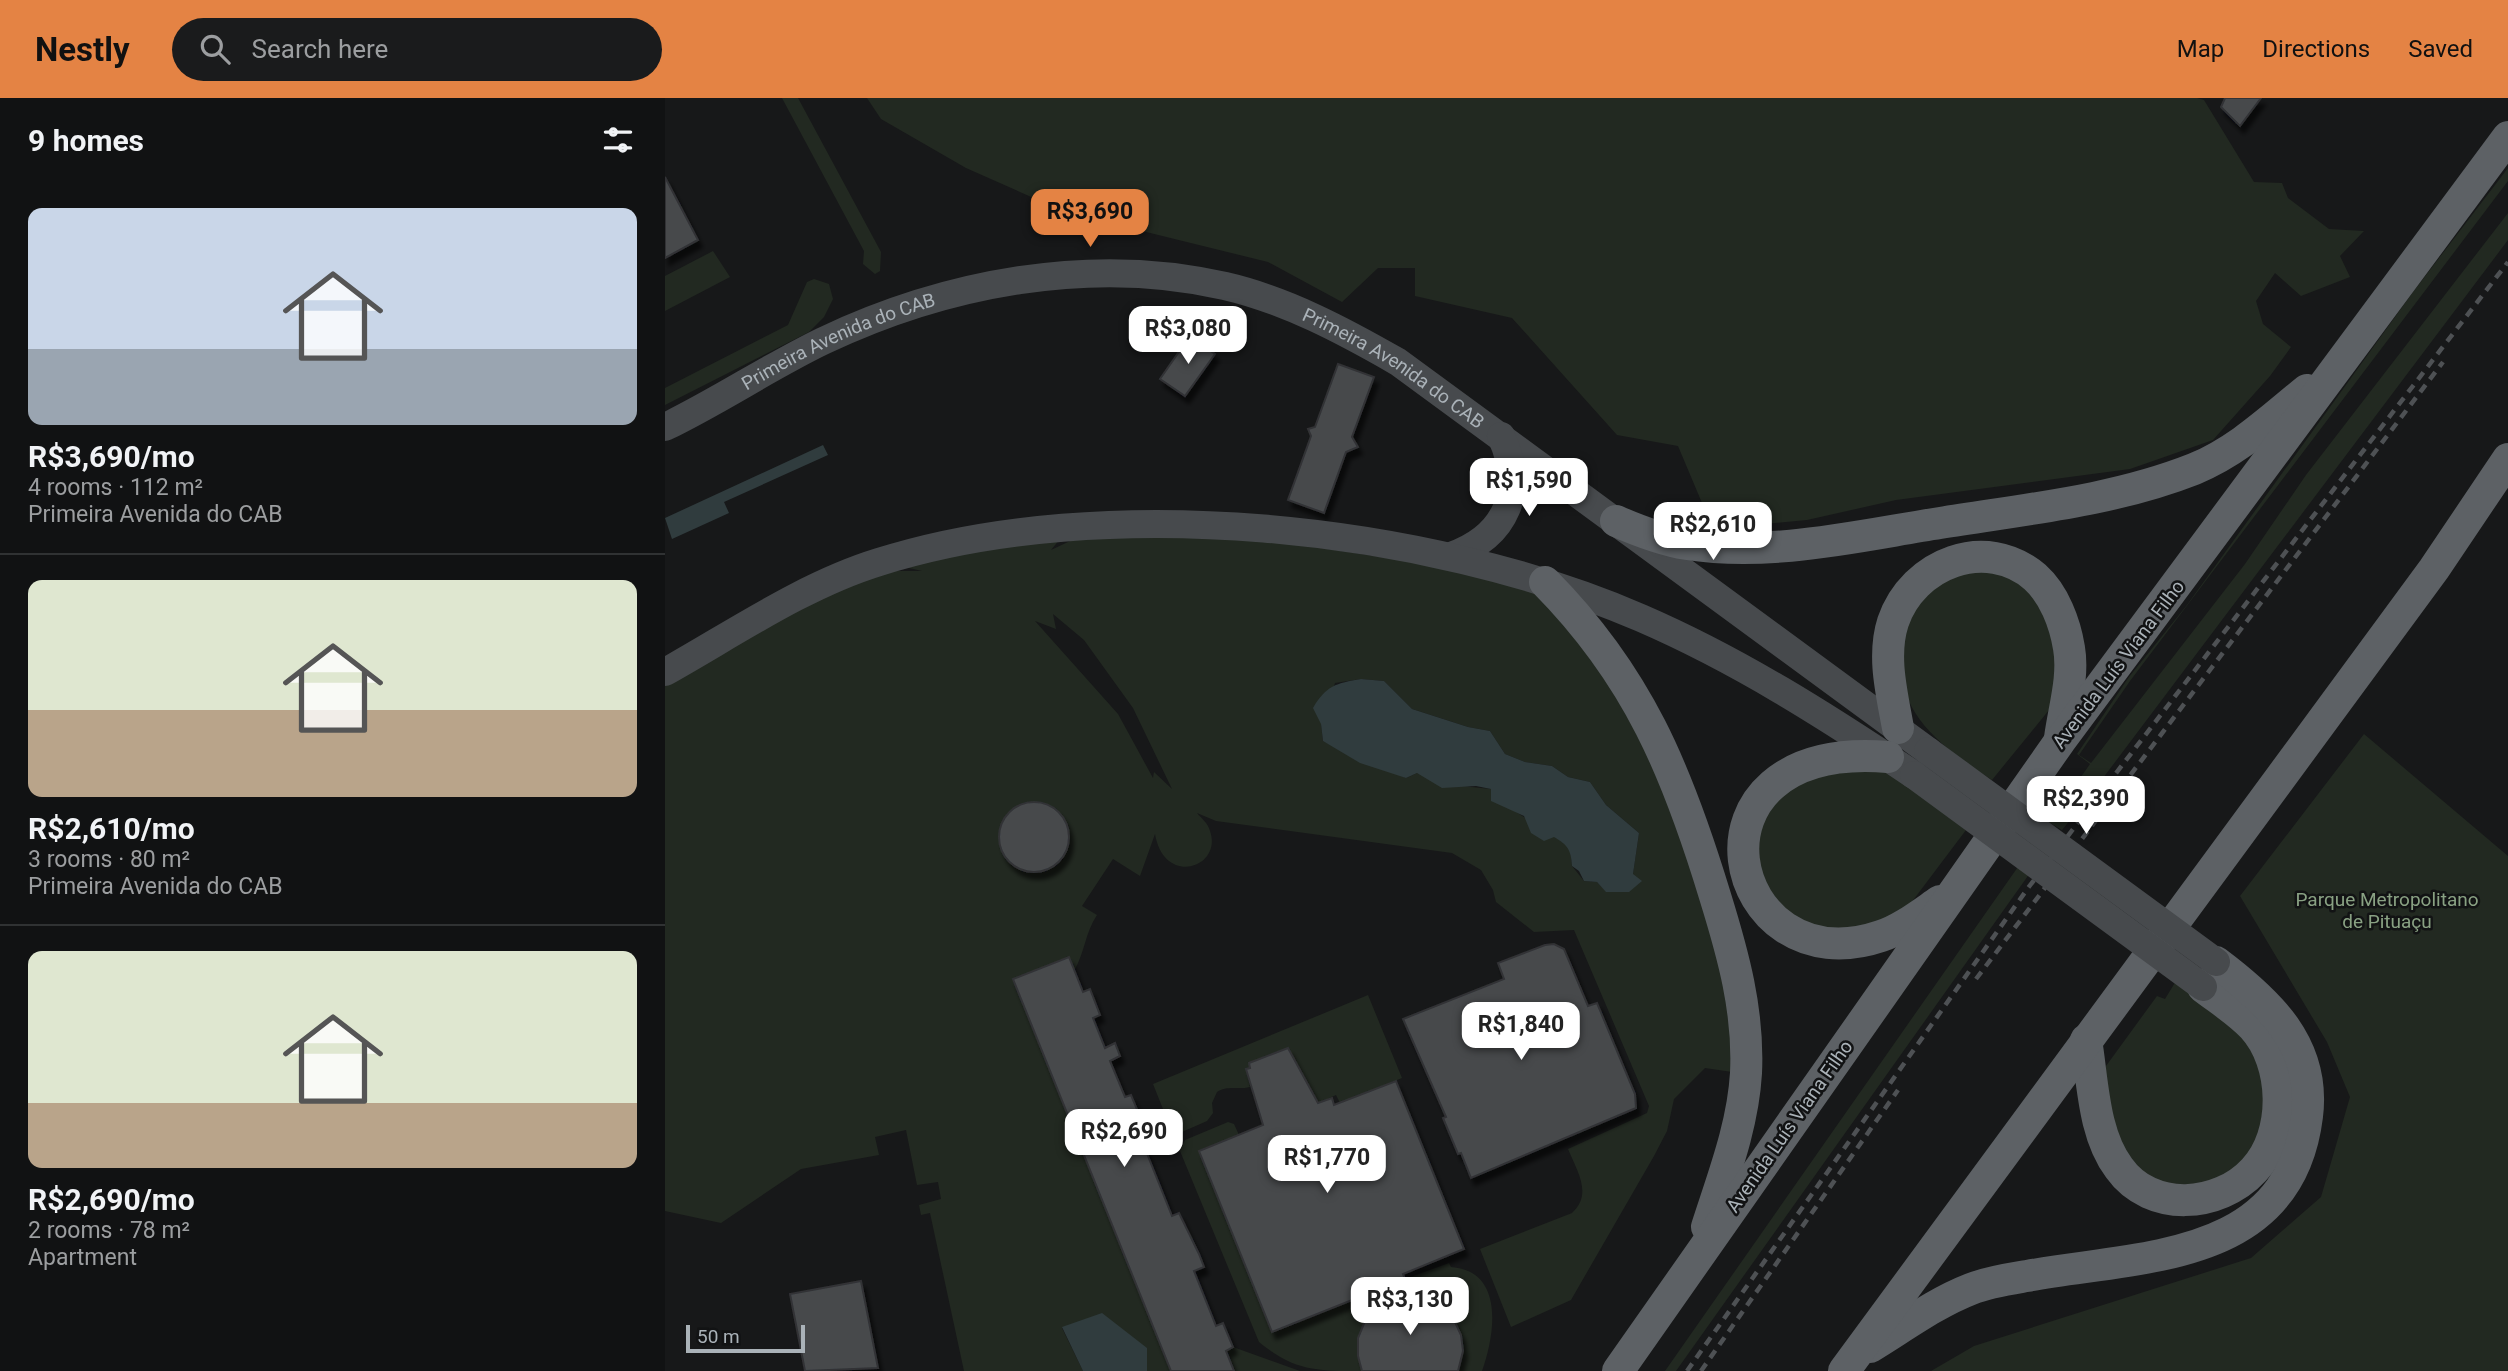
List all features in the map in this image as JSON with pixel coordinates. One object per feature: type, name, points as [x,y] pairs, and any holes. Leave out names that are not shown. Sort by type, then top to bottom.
[{"type":"highway","name":"Avenida Luís Viana Filho","points":[[1618,1371],[2060,741],[2508,137]]},
{"type":"highway","points":[[1616,522],[1655,537],[1686,544],[1765,547],[1845,538],[2117,495],[2197,468],[2235,448],[2344,360]]},
{"type":"highway","points":[[1850,1363],[2434,569],[2508,459]]},
{"type":"highway","points":[[1898,728],[1889,673],[1889,641],[1894,620],[1905,599],[1921,579],[1957,559],[1979,556],[2020,566],[2036,578],[2057,609],[2071,663],[2060,741]]},
{"type":"highway","points":[[1545,582],[1603,646],[1652,727],[1678,785],[1733,955],[1744,1004],[1746,1074],[1740,1116],[1697,1258]]},
{"type":"highway","points":[[1888,757],[1849,756],[1821,760],[1776,780],[1749,818],[1743,838],[1742,861],[1749,887],[1762,908],[1778,923],[1824,943],[1852,943],[1881,936],[1911,921],[1955,890]]},
{"type":"highway","points":[[2086,1040],[2097,1110],[2107,1146],[2119,1168],[2136,1188],[2161,1197],[2185,1201],[2213,1197],[2235,1186],[2255,1169],[2275,1129],[2279,1104],[2276,1076],[2267,1048],[2210,974]]},
{"type":"highway","points":[[1850,1363],[1971,1289],[2203,1244],[2241,1228],[2265,1209],[2296,1166],[2309,1103],[2306,1075],[2299,1050],[2284,1023],[2264,1000],[2210,974]]},
{"type":"main road","name":"Primeira Avenida do CAB","points":[[665,427],[823,341],[932,300],[1047,277],[1105,273],[1163,275],[1279,303],[1343,330],[1398,362],[1898,728],[1921,763]]},
{"type":"main road","points":[[1451,556],[1485,539],[1507,509],[1512,472],[1501,436]]},
{"type":"main road","points":[[665,672],[796,599],[879,561],[965,541],[1039,530],[1164,524],[1262,529],[1360,540],[1451,556],[1545,582],[1639,617],[1719,653],[1888,757],[1921,763],[2210,974]]},
{"type":"main road","points":[[665,650],[702,652]]},
{"type":"green space","points":[[782,98],[798,98],[881,252],[880,271],[875,274],[863,264],[864,251]]},
{"type":"green space","points":[[867,98],[2197,98],[2204,100],[2254,182],[2282,183],[2288,198],[2329,229],[2364,231],[2340,256],[2350,277],[2301,296],[2275,273],[2256,301],[2263,324],[2291,347],[2270,376],[2213,440],[2130,469],[1896,500],[1807,520],[1713,529],[1678,446],[1617,435],[1512,318],[1415,296],[1415,268],[1378,268],[1342,302],[1268,262],[1065,212],[966,168],[881,119]]},
{"type":"green space","points":[[2508,168],[2508,181],[2130,681],[2079,755],[2091,763],[2245,564],[2306,475],[2508,213],[2508,240],[2085,802],[2062,830],[2050,823],[2030,873],[1676,1371],[1665,1371],[2090,764],[2077,754],[2129,677],[2187,605],[2413,292]]},
{"type":"green space","points":[[713,251],[730,277],[665,311],[665,276]]},
{"type":"green space","points":[[814,279],[829,284],[833,299],[824,317],[809,332],[665,405],[665,388],[788,325],[807,282]]},
{"type":"green space","points":[[1164,524],[1545,582],[1678,784],[1746,1074],[1705,1068],[1674,1099],[1667,1131],[1571,1300],[1511,1327],[1480,1249],[1572,1213],[1582,1198],[1582,1190],[1579,1174],[1568,1149],[1647,1113],[1649,1106],[1574,930],[1534,932],[1496,902],[1493,890],[1481,870],[1452,853],[1216,821],[1197,813],[1209,828],[1212,844],[1208,855],[1201,862],[1180,866],[1169,861],[1160,851],[1155,834],[1140,876],[1113,859],[1082,906],[1097,915],[1074,971],[1068,957],[1013,979],[1171,1371],[1147,1371],[1147,1348],[1062,1328],[1083,1371],[964,1371],[930,1213],[921,1215],[919,1205],[941,1199],[938,1182],[917,1185],[906,1130],[875,1137],[879,1155],[801,1169],[721,1223],[665,1211],[665,672],[875,571],[922,571],[879,561],[1069,528],[1051,550],[1102,526]],"holes":[[[1053,614],[1084,640],[1133,708],[1172,789],[1154,772],[1153,778],[1118,714],[1035,621],[1056,629]],[[1361,679],[1384,681],[1412,709],[1468,727],[1490,731],[1505,754],[1525,762],[1552,766],[1568,777],[1590,782],[1606,805],[1639,833],[1633,874],[1607,892],[1597,882],[1584,881],[1572,866],[1571,852],[1566,844],[1513,810],[1491,789],[1462,786],[1417,773],[1406,778],[1323,741],[1321,724],[1335,683]],[[1034,802],[1060,814],[1069,832],[1063,860],[1046,870],[1033,872],[1025,871],[1011,862],[1002,848],[1000,830],[1012,810]]]},
{"type":"green space","points":[[2000,569],[2025,582],[2058,633],[2059,681],[2049,710],[1992,780],[1949,749],[1916,714],[1906,694],[1901,671],[1901,646],[1911,612],[1922,594],[1936,580],[1949,575]]},
{"type":"green space","name":"Parque Metropolitano de Pituaçu","points":[[2364,734],[2508,856],[2508,1371],[1931,1371],[1974,1346],[2251,1258],[2321,1197],[2350,1097],[2327,1042],[2240,896]]},
{"type":"green space","points":[[1879,768],[1899,779],[1966,830],[1908,907],[1874,924],[1841,931],[1800,923],[1760,883],[1755,834],[1772,803],[1803,778]]},
{"type":"green space","points":[[2176,981],[2255,1046],[2268,1083],[2258,1153],[2208,1190],[2150,1180],[2125,1156],[2103,1091],[2106,1066],[2157,996],[2165,999]]},
{"type":"green space","points":[[1368,995],[1402,1078],[1340,1103],[1336,1095],[1318,1103],[1288,1048],[1249,1063],[1250,1068],[1246,1069],[1250,1087],[1217,1092],[1212,1103],[1213,1113],[1207,1121],[1182,1132],[1169,1124],[1153,1084]]},
{"type":"green space","points":[[1228,1122],[1234,1124],[1239,1135],[1199,1151],[1272,1332],[1380,1289],[1386,1302],[1370,1316],[1359,1341],[1362,1371],[1332,1371],[1295,1364],[1259,1342],[1180,1151],[1185,1140]]},
{"type":"green space","points":[[1449,1263],[1451,1267],[1468,1271],[1480,1280],[1488,1292],[1492,1323],[1482,1371],[1457,1371],[1462,1345],[1455,1323],[1437,1306],[1413,1297],[1405,1279]]},
{"type":"green space","points":[[1233,1347],[1300,1371],[1234,1371],[1226,1351]]},
{"type":"shaded area","points":[[823,445],[828,455],[724,502],[729,513],[672,539],[665,518]]},
{"type":"shaded area","points":[[1361,679],[1384,681],[1412,709],[1468,727],[1490,731],[1505,754],[1525,762],[1552,766],[1568,777],[1590,782],[1606,805],[1639,833],[1633,874],[1642,881],[1629,892],[1606,892],[1597,882],[1584,881],[1579,871],[1572,866],[1570,852],[1563,843],[1554,837],[1544,841],[1531,833],[1524,816],[1491,801],[1491,789],[1476,786],[1442,788],[1417,773],[1406,778],[1360,763],[1323,741],[1321,724],[1313,708],[1327,690]]},
{"type":"shaded area","points":[[1102,1313],[1147,1348],[1147,1371],[1083,1371],[1062,1327]]},
{"type":"building","points":[[2225,98],[2261,98],[2240,126],[2221,107]]},
{"type":"building","points":[[665,177],[698,240],[665,258]]},
{"type":"building","points":[[1190,336],[1215,354],[1185,396],[1160,379]]},
{"type":"building","points":[[1338,364],[1374,377],[1352,437],[1358,447],[1346,452],[1324,513],[1288,500],[1311,436],[1308,429],[1315,427]]},
{"type":"building","points":[[1034,802],[1053,808],[1063,818],[1069,837],[1063,856],[1053,866],[1034,872],[1015,866],[1005,856],[999,837],[1005,818],[1015,808]]},
{"type":"building","points":[[1554,944],[1564,949],[1588,1006],[1597,1003],[1635,1094],[1636,1108],[1471,1178],[1461,1153],[1458,1154],[1443,1118],[1446,1117],[1403,1019],[1504,979],[1498,963]]},
{"type":"building","points":[[1069,957],[1083,992],[1090,989],[1100,1015],[1093,1018],[1105,1048],[1115,1043],[1120,1056],[1110,1061],[1125,1097],[1131,1095],[1139,1114],[1132,1116],[1172,1216],[1179,1213],[1199,1254],[1204,1267],[1194,1271],[1216,1326],[1223,1323],[1233,1347],[1226,1351],[1234,1371],[1171,1371],[1013,979]]},
{"type":"building","points":[[1288,1048],[1318,1103],[1332,1098],[1334,1105],[1396,1081],[1464,1249],[1403,1274],[1405,1279],[1272,1332],[1199,1151],[1263,1125],[1246,1069],[1250,1068],[1249,1063]]},
{"type":"building","points":[[861,1281],[878,1368],[805,1371],[790,1294]]},
{"type":"building","points":[[1390,1293],[1428,1299],[1442,1307],[1454,1320],[1461,1335],[1463,1351],[1458,1371],[1362,1371],[1358,1356],[1358,1338],[1365,1321]]},
{"type":"railway","points":[[1687,1371],[2028,888],[2508,262]]},
{"type":"railway","points":[[1976,979],[2443,362]]},
{"type":"railway","points":[[1701,1371],[1898,1090]]}]
